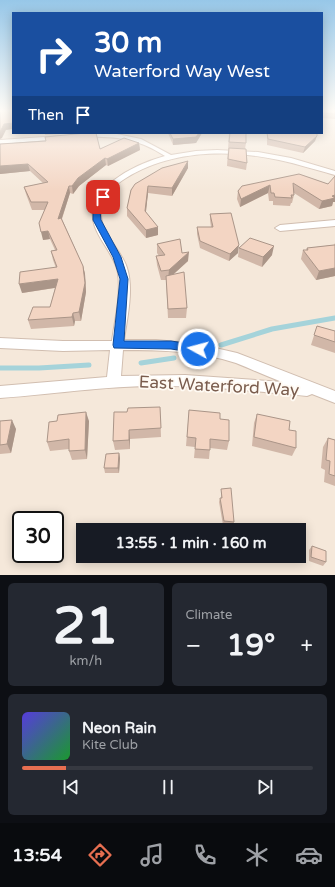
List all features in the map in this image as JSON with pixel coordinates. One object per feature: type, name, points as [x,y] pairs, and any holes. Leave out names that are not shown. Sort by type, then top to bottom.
[{"type":"street","points":[[0,142],[66,137]]},
{"type":"street","points":[[128,137],[150,144],[170,157]]},
{"type":"street","points":[[113,382],[124,279],[117,257],[97,220],[97,211],[107,191],[123,176],[140,167],[170,157],[204,152],[244,152],[290,160],[335,173]]},
{"type":"street","points":[[280,228],[335,224]]},
{"type":"street","points":[[0,343],[24,345],[171,345],[237,358],[335,397]]},
{"type":"street","name":"East Waterford Way","points":[[0,392],[113,382],[166,380],[318,390]]},
{"type":"shaded area","points":[[0,137],[335,137],[335,575],[0,575]]},
{"type":"building","points":[[45,137],[97,137],[100,149],[124,138],[139,143],[107,159],[105,158],[78,178],[72,186],[69,186],[58,219],[61,218],[83,266],[85,283],[79,312],[73,313],[72,317],[28,320],[33,307],[50,307],[58,279],[19,284],[20,272],[57,267],[51,251],[57,250],[48,231],[41,232],[39,223],[48,202],[31,202],[24,187],[48,182],[28,164],[0,166],[0,144],[46,141]]},
{"type":"building","points":[[172,137],[196,137],[196,137],[173,139]]},
{"type":"building","points":[[230,137],[246,137],[246,143],[229,142]]},
{"type":"building","points":[[268,137],[316,137],[305,147],[268,139]]},
{"type":"building","points":[[229,148],[246,149],[247,163],[228,159]]},
{"type":"building","points":[[188,161],[172,188],[148,186],[145,211],[158,227],[146,230],[127,208],[131,190],[135,184],[162,168]]},
{"type":"building","points":[[299,174],[328,184],[335,176],[335,195],[332,196],[335,198],[322,201],[293,183],[294,195],[291,195],[292,198],[275,197],[274,193],[271,193],[270,185],[241,199],[238,191],[242,186]]},
{"type":"building","points":[[231,213],[239,245],[230,254],[200,241],[197,227],[213,227],[210,214]]},
{"type":"building","points":[[250,238],[274,246],[263,257],[239,248]]},
{"type":"building","points":[[180,239],[182,253],[189,252],[169,270],[161,271],[156,256],[165,255],[157,244]]},
{"type":"building","points":[[335,245],[335,268],[319,271],[303,250],[308,250],[307,248]]},
{"type":"building","points":[[184,272],[187,308],[168,309],[166,276]]},
{"type":"building","points":[[317,326],[335,331],[335,342],[314,335]]},
{"type":"building","points":[[160,407],[161,428],[129,430],[129,440],[113,441],[114,412],[127,412],[128,408]]},
{"type":"building","points":[[189,410],[220,413],[220,419],[229,420],[229,441],[210,439],[210,450],[195,449],[196,438],[187,437]]},
{"type":"building","points":[[86,412],[85,450],[69,451],[69,439],[47,442],[49,422],[57,421],[58,415]]},
{"type":"building","points":[[257,414],[290,421],[289,430],[296,431],[296,448],[254,437]]},
{"type":"building","points":[[12,420],[7,444],[0,445],[0,421]]},
{"type":"building","points":[[328,438],[335,440],[335,476],[329,474],[330,461],[326,460]]},
{"type":"building","points":[[119,453],[118,468],[104,468],[106,454]]},
{"type":"building","points":[[231,488],[234,522],[224,521],[220,498],[222,498],[221,489]]},
{"type":"building","points":[[312,546],[326,551],[326,562],[311,557]]},
{"type":"waterway","points":[[221,345],[272,329],[335,318]]},
{"type":"waterway","points":[[141,363],[174,358]]},
{"type":"waterway","points":[[0,368],[39,368],[89,365]]},
{"type":"route","points":[[103,197],[97,211],[97,220],[101,230],[117,257],[124,279],[118,345],[171,345],[198,349]]}]
